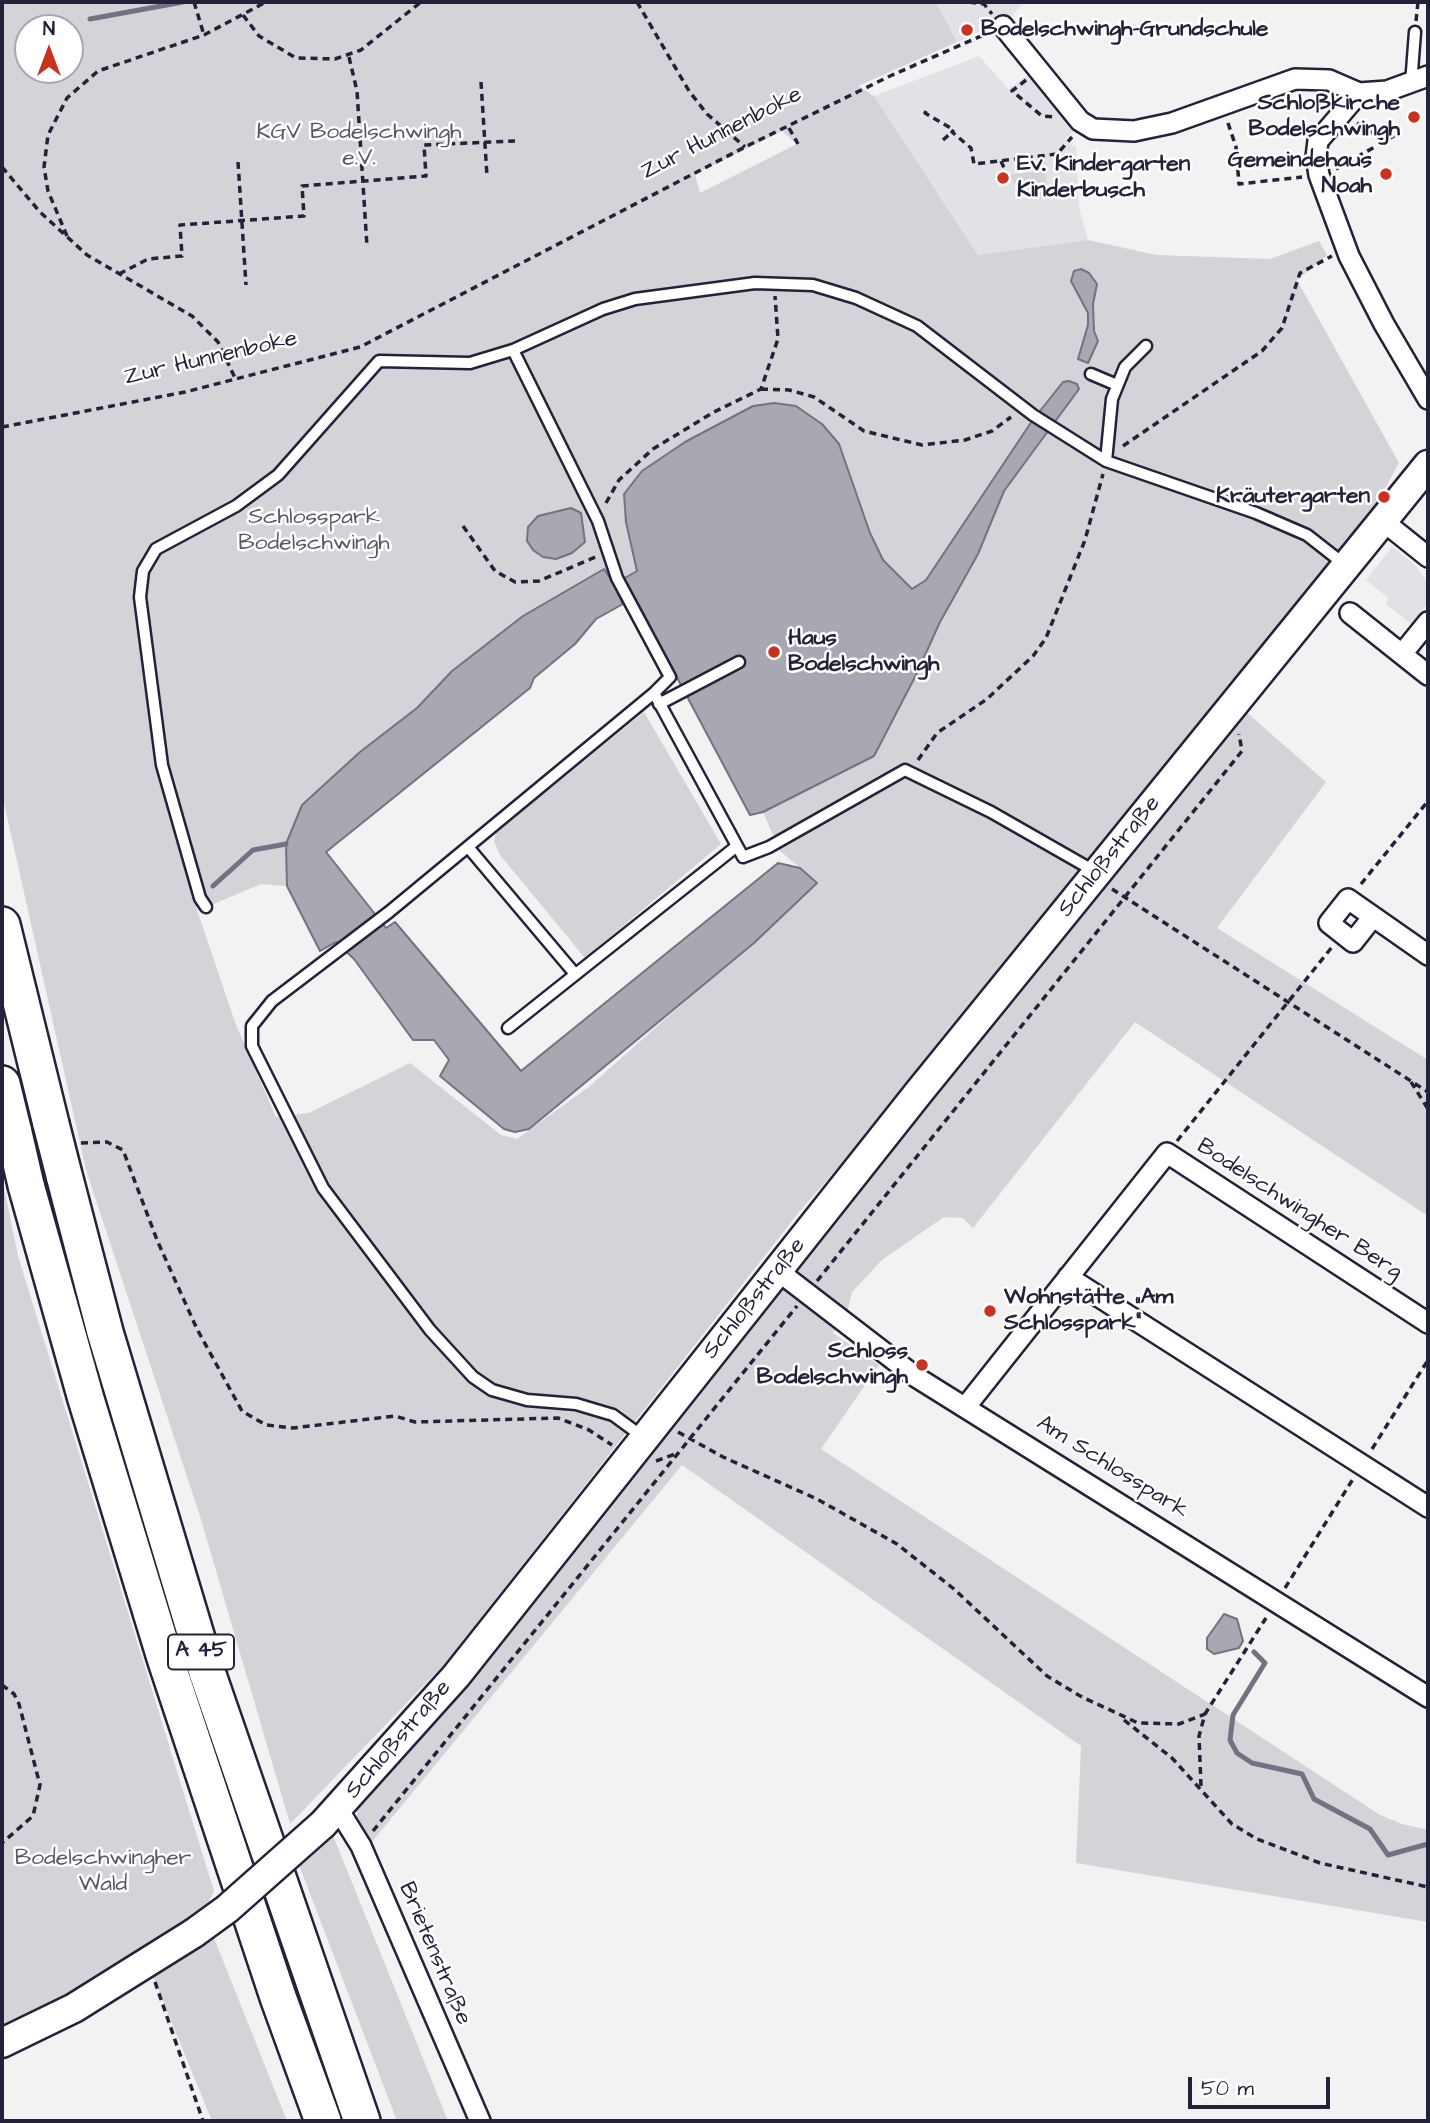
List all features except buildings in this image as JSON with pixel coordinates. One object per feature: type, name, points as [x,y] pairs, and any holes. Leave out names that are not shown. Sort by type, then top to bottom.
[{"type":"highway","name":"A 45","points":[[2,925],[105,1332],[199,1646],[362,2121]]},
{"type":"highway","name":"A 45","points":[[2,1084],[26,1185],[90,1412],[165,1658],[278,1997],[323,2121]]},
{"type":"street","points":[[1003,26],[1083,124],[1093,129],[1134,131],[1172,123],[1295,79],[1329,80],[1359,93],[1387,91],[1420,80]]},
{"type":"street","points":[[1359,93],[1318,141],[1316,157],[1319,176],[1346,249],[1384,324],[1428,399]]},
{"type":"street","name":"Schloßstraße","points":[[2,2043],[74,2008],[194,1933],[247,1892],[330,1817],[456,1676],[643,1438],[1428,465]]},
{"type":"street","points":[[1383,521],[1428,556]]},
{"type":"street","points":[[1350,612],[1428,675]]},
{"type":"street","points":[[1402,654],[1428,622]]},
{"type":"street","points":[[1372,918],[1353,942],[1329,923],[1348,899],[1428,955]]},
{"type":"street","name":"Bodelschwingher Berg","points":[[967,1405],[1167,1153],[1428,1323]]},
{"type":"street","name":"Am Schlosspark","points":[[778,1270],[855,1327],[889,1358],[1428,1696]]},
{"type":"street","points":[[1068,1277],[1428,1507]]},
{"type":"street","name":"Brietenstraße","points":[[330,1817],[360,1846],[480,2121]]},
{"type":"lane","points":[[1416,32],[1420,80]]},
{"type":"lane","points":[[206,907],[200,898],[162,765],[140,586],[147,561],[156,549],[170,540],[261,489],[315,436],[329,415],[379,361],[470,363],[513,350],[603,309],[635,299],[699,288],[775,283],[813,285],[845,294],[917,326],[1033,415],[1106,461],[1256,513],[1307,535],[1347,566]]},
{"type":"lane","points":[[1106,461],[1112,400],[1117,385],[1125,367],[1146,345]]},
{"type":"lane","points":[[513,350],[598,521],[617,578],[670,677],[654,694],[468,847],[272,1001],[252,1026],[252,1046],[323,1188],[430,1330],[473,1377],[492,1390],[511,1397],[576,1405],[613,1415],[643,1438]]},
{"type":"lane","points":[[1091,374],[1117,385]]},
{"type":"lane","points":[[659,704],[739,662]]},
{"type":"lane","points":[[654,694],[743,857],[769,847],[905,770],[991,812],[1096,875]]},
{"type":"lane","points":[[508,1028],[737,846]]},
{"type":"lane","points":[[468,847],[575,974]]},
{"type":"path","points":[[194,2],[204,35]]},
{"type":"path","points":[[66,236],[48,191],[44,167],[48,135],[60,108],[77,87],[98,71],[204,35],[266,2]]},
{"type":"path","points":[[243,15],[259,36],[296,58],[349,57],[392,28],[421,2]]},
{"type":"path","points":[[637,2],[689,91],[707,114],[746,147]]},
{"type":"path","points":[[969,2],[984,4]]},
{"type":"path","name":"Zur Hunnenboke","points":[[2,427],[144,401],[360,347],[746,147],[890,76],[1003,26]]},
{"type":"path","points":[[349,57],[357,91],[367,246]]},
{"type":"path","points":[[1038,70],[1012,91],[1042,116],[1047,117]]},
{"type":"path","points":[[481,82],[487,176]]},
{"type":"path","points":[[926,111],[925,113],[941,125],[942,122],[954,130],[952,132],[971,148],[974,164],[1056,155],[1083,124]]},
{"type":"path","points":[[1227,121],[1236,147],[1239,184],[1327,174],[1399,133]]},
{"type":"path","points":[[1357,123],[1385,141]]},
{"type":"path","points":[[789,128],[798,144]]},
{"type":"path","points":[[943,140],[952,132]]},
{"type":"path","points":[[119,274],[148,259],[182,256],[180,225],[304,216],[302,186],[426,176],[424,145],[515,141]]},
{"type":"path","points":[[1042,156],[1044,171]]},
{"type":"path","points":[[1001,161],[1007,175]]},
{"type":"path","points":[[238,162],[246,285]]},
{"type":"path","points":[[2,167],[40,212],[87,255],[192,316],[218,342],[236,380]]},
{"type":"path","points":[[905,770],[923,756],[937,733],[987,698],[1033,656],[1046,638],[1085,540],[1106,461],[1124,445],[1262,351],[1282,328],[1300,273],[1346,249]]},
{"type":"path","points":[[761,389],[778,339],[775,283]]},
{"type":"path","points":[[598,521],[619,480],[635,463],[702,419],[761,389],[789,390],[814,397],[864,430],[922,445],[965,440],[992,431],[1009,420],[1021,405]]},
{"type":"path","points":[[463,526],[495,571],[515,582],[539,581],[609,551]]},
{"type":"path","points":[[1348,899],[1428,801]]},
{"type":"path","points":[[1096,875],[1428,1092]]},
{"type":"path","points":[[1167,1153],[1343,934]]},
{"type":"path","points":[[1410,1080],[1428,1109]]},
{"type":"path","points":[[83,1143],[107,1142],[123,1150],[157,1240],[197,1329],[242,1411],[266,1425],[293,1428],[395,1416],[415,1422],[558,1418],[589,1430],[643,1438],[723,1457],[817,1499],[897,1544],[954,1589],[1047,1676],[1120,1717],[1172,1758],[1201,1786],[1232,1824],[1284,1851],[1357,1873],[1428,1887]]},
{"type":"path","points":[[1201,1786],[1199,1736],[1205,1714],[1276,1601]]},
{"type":"path","points":[[2,1685],[15,1694],[19,1704],[40,1785],[33,1815],[2,1843]]},
{"type":"path","points":[[1120,1717],[1161,1725],[1179,1724],[1205,1714]]},
{"type":"path","points":[[148,1964],[204,2121]]},
{"type":"shaded area","name":"Bodelschwingh-Grundschule","points":[[936,2],[1024,2],[1011,17],[957,42]]},
{"type":"shaded area","name":"Ev. Kindergarten Kinderbusch","points":[[979,56],[1008,89],[1033,71],[1075,129],[1065,140],[1076,147],[1079,208],[1088,240],[978,255],[874,96]]},
{"type":"shaded area","points":[[1081,269],[1089,273],[1097,284],[1093,304],[1094,331],[1098,341],[1088,363],[1078,359],[1088,325],[1088,313],[1071,281],[1074,271]]},
{"type":"shaded area","points":[[1063,382],[1077,384],[1079,389],[1004,491],[978,554],[940,622],[874,756],[763,812],[750,815],[631,591],[619,595],[623,604],[596,619],[575,644],[534,678],[530,688],[326,852],[386,928],[395,922],[521,1071],[778,863],[800,868],[817,883],[754,943],[529,1129],[515,1132],[504,1129],[440,1076],[449,1060],[434,1040],[413,1040],[354,959],[336,942],[320,951],[287,886],[286,844],[302,805],[360,752],[417,708],[452,671],[523,616],[604,569],[614,584],[637,571],[626,522],[624,494],[642,471],[685,442],[753,406],[774,403],[796,406],[822,424],[839,444],[870,533],[883,560],[912,589],[926,580],[1032,421]]},
{"type":"shaded area","points":[[571,508],[581,513],[585,542],[572,553],[556,559],[543,557],[533,550],[527,541],[528,527],[538,516]]},
{"type":"shaded area","points":[[1392,547],[1416,566],[1428,584],[1428,603],[1411,624],[1386,604],[1388,598],[1366,580]]},
{"type":"shaded area","points":[[1224,1614],[1237,1619],[1243,1641],[1239,1648],[1214,1654],[1207,1649],[1207,1638]]},
{"type":"green space","points":[[2,2],[936,2],[957,42],[858,86],[874,96],[978,255],[1088,240],[1156,255],[1270,259],[1319,241],[1327,255],[1297,280],[1399,463],[1363,528],[1236,703],[1326,782],[1217,928],[1428,1060],[1428,1216],[1135,1022],[973,1228],[963,1218],[944,1217],[882,1260],[852,1292],[847,1313],[833,1333],[879,1365],[821,1449],[1380,1815],[1428,1830],[1428,1922],[1076,1863],[1081,1746],[682,1465],[371,1843],[357,1820],[357,1805],[1087,885],[799,1212],[448,1660],[290,1824],[200,1516],[86,1170],[2,794]],"holes":[[[782,131],[797,144],[700,193],[695,174]],[[774,403],[796,406],[811,415],[839,444],[870,533],[883,560],[912,589],[926,581],[1010,457],[1004,491],[874,756],[763,812],[780,851],[818,883],[590,1086],[517,1139],[501,1135],[410,1063],[309,1113],[276,1117],[236,1025],[196,907],[211,905],[261,884],[287,886],[286,844],[360,752],[417,708],[452,671],[523,616],[604,569],[613,584],[637,570],[642,471],[685,442]]]},
{"type":"green space","points":[[1044,171],[1050,199],[1028,197],[1007,175]]},
{"type":"green space","points":[[644,712],[721,844],[585,958],[500,855],[494,841],[496,833]]},
{"type":"green space","name":"Bodelschwingher Wald","points":[[2,1178],[18,1256],[214,1891],[194,1932],[208,1923],[287,2121],[212,2121],[148,1964],[2,2043]]},
{"type":"green space","points":[[332,1833],[448,2121],[397,2121],[298,1862]]},
{"type":"waterway","points":[[90,19],[183,2]]},
{"type":"waterway","points":[[213,886],[253,850],[286,844]]},
{"type":"waterway","points":[[1254,1652],[1265,1663],[1233,1715],[1230,1740],[1237,1753],[1252,1763],[1302,1774],[1314,1799],[1370,1829],[1388,1855],[1428,1844]]},
{"type":"place","name":"Bodelschwingh-Grundschule","points":[[967,30]]},
{"type":"place","name":"Schloßkirche Bodelschwingh","points":[[1414,117]]},
{"type":"place","name":"Gemeindehaus Noah","points":[[1386,174]]},
{"type":"place","name":"Ev. Kindergarten Kinderbusch","points":[[1003,178]]},
{"type":"place","name":"Kräutergarten","points":[[1384,497]]},
{"type":"place","name":"Haus Bodelschwingh","points":[[774,652]]},
{"type":"place","name":"Wohnstätte „Am Schlosspark“","points":[[990,1311]]},
{"type":"place","name":"Schloss Bodelschwingh","points":[[922,1365]]},
{"type":"park label","name":"KGV Bodelschwingh e.V.","points":[[359,146]]},
{"type":"park label","name":"Schlosspark Bodelschwingh","points":[[314,531]]}]
